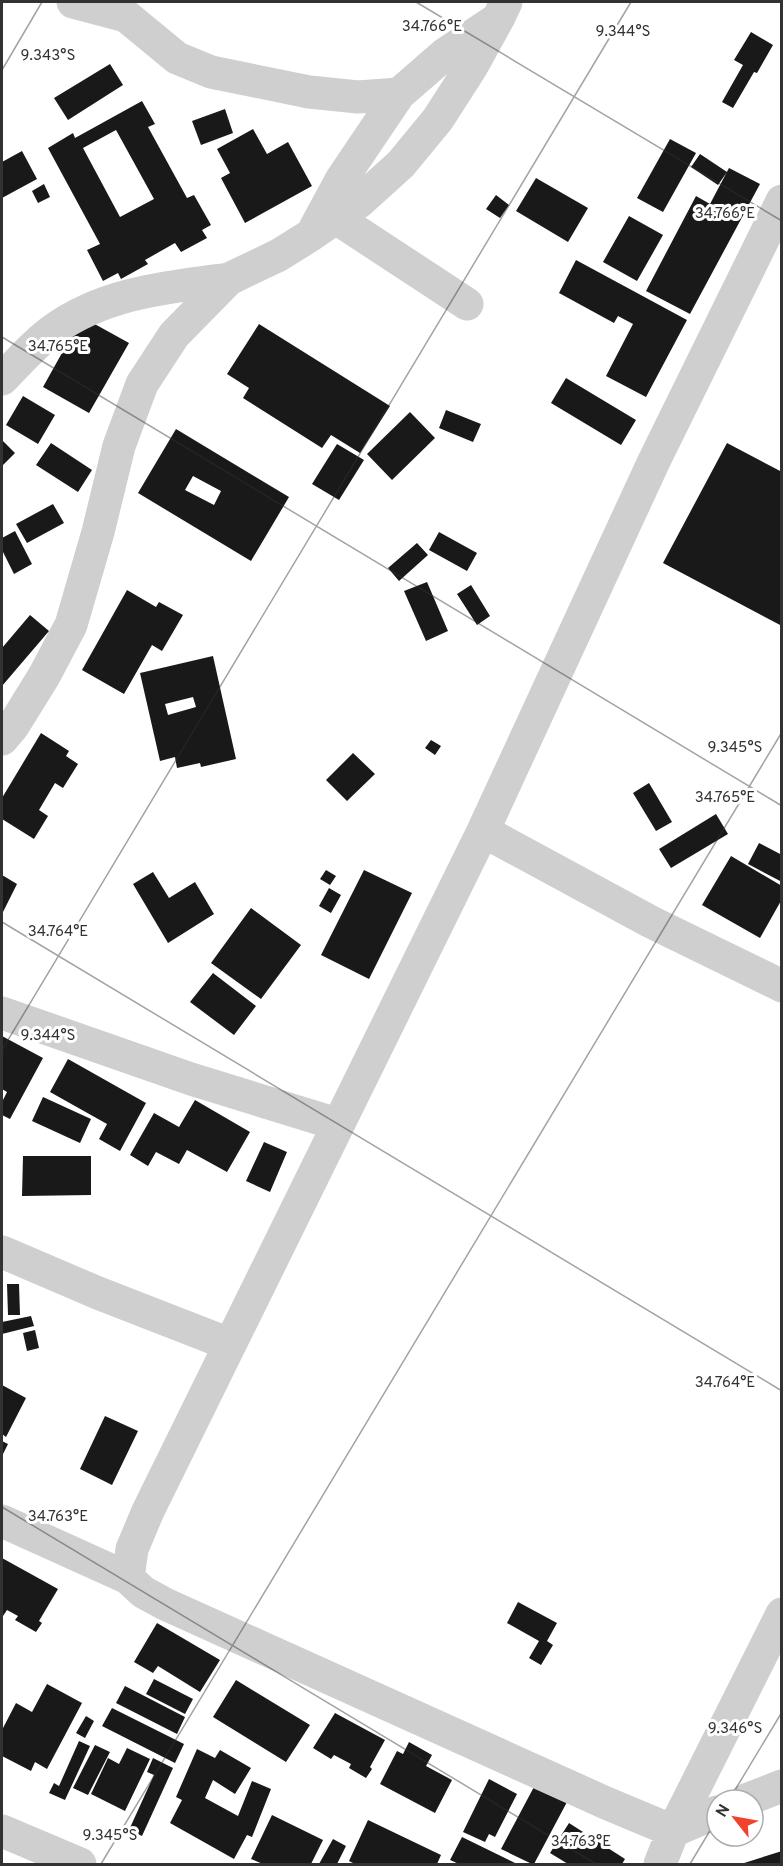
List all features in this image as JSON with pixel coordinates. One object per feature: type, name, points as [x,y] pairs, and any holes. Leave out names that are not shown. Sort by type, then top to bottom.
[{"type":"street","points":[[73,2],[126,16],[177,58],[211,72],[309,92],[358,97],[399,94]]},
{"type":"street","points":[[323,227],[341,180],[399,94],[503,9]]},
{"type":"street","points":[[2,379],[51,331],[80,313],[133,294],[229,279],[279,255],[359,202],[401,164],[438,119],[472,66],[503,9]]},
{"type":"street","points":[[128,1578],[132,1549],[148,1511],[483,831],[654,461],[773,237],[782,201]]},
{"type":"street","points":[[323,227],[467,304]]},
{"type":"street","points":[[2,739],[44,676],[71,625],[98,532],[119,446],[142,384],[174,335],[229,279]]},
{"type":"street","points":[[483,831],[651,922],[782,986]]},
{"type":"street","points":[[2,1013],[191,1079],[337,1124]]},
{"type":"street","points":[[2,1252],[98,1293],[229,1344]]},
{"type":"street","points":[[2,1521],[128,1578],[143,1592],[165,1604],[672,1831],[705,1817]]},
{"type":"street","points":[[660,1864],[672,1831],[782,1614]]},
{"type":"street","points":[[765,1793],[782,1786]]},
{"type":"street","points":[[2,1831],[80,1864]]},
{"type":"building","points":[[751,32],[773,45],[733,108],[722,102],[743,65],[734,60]]},
{"type":"building","points":[[110,64],[123,85],[68,120],[54,98]]},
{"type":"building","points":[[142,101],[155,124],[148,127],[187,198],[194,195],[211,225],[202,230],[207,238],[181,252],[175,243],[145,260],[148,264],[121,279],[118,273],[103,281],[87,250],[100,244],[48,148],[73,133],[75,138]],"holes":[[[116,130],[154,199],[120,217],[83,148]]]},
{"type":"building","points":[[225,109],[233,133],[201,145],[192,121]]},
{"type":"building","points":[[253,129],[267,154],[288,142],[312,186],[245,223],[221,178],[230,173],[217,149]]},
{"type":"building","points":[[670,139],[696,153],[663,212],[637,198]]},
{"type":"building","points":[[22,151],[37,179],[2,198],[2,162]]},
{"type":"building","points":[[700,154],[727,172],[718,185],[691,167]]},
{"type":"building","points":[[729,168],[760,184],[690,314],[646,291],[696,196],[710,204]]},
{"type":"building","points":[[536,178],[588,208],[568,242],[516,211]]},
{"type":"building","points":[[44,184],[50,197],[38,203],[32,191]]},
{"type":"building","points":[[496,195],[509,205],[500,218],[486,209]]},
{"type":"building","points":[[629,216],[663,235],[637,281],[603,262]]},
{"type":"building","points":[[576,260],[687,320],[646,397],[606,376],[633,324],[618,316],[614,323],[559,293]]},
{"type":"building","points":[[82,317],[129,343],[89,413],[43,387]]},
{"type":"building","points":[[259,324],[390,406],[360,453],[331,435],[322,448],[243,398],[249,388],[227,374]]},
{"type":"building","points":[[566,378],[636,420],[621,445],[551,403]]},
{"type":"building","points":[[23,396],[55,415],[38,444],[6,425]]},
{"type":"building","points":[[446,410],[481,424],[473,442],[439,428]]},
{"type":"building","points":[[410,412],[435,438],[392,480],[367,454]]},
{"type":"building","points":[[176,429],[289,497],[251,561],[138,493]],"holes":[[[193,476],[221,491],[214,505],[185,490]]]},
{"type":"building","points":[[2,440],[15,453],[2,466]]},
{"type":"building","points":[[51,443],[92,470],[78,492],[36,465]]},
{"type":"building","points":[[727,443],[782,472],[782,626],[663,563]]},
{"type":"building","points":[[337,444],[364,460],[339,500],[312,484]]},
{"type":"building","points":[[53,504],[64,523],[27,543],[16,524]]},
{"type":"building","points":[[15,531],[32,564],[14,574],[2,550],[2,538]]},
{"type":"building","points":[[439,532],[477,553],[467,571],[429,550]]},
{"type":"building","points":[[417,543],[428,555],[399,581],[388,568]]},
{"type":"building","points":[[427,582],[448,631],[426,641],[404,591]]},
{"type":"building","points":[[471,585],[490,616],[477,625],[457,594]]},
{"type":"building","points":[[127,590],[156,607],[159,602],[183,615],[162,651],[152,645],[124,694],[82,670]]},
{"type":"building","points":[[30,615],[49,631],[2,686],[2,648]]},
{"type":"building","points":[[213,656],[236,759],[201,767],[200,763],[177,768],[175,757],[160,761],[140,673]],"holes":[[[193,697],[196,707],[168,715],[165,704]]]},
{"type":"building","points":[[41,733],[69,751],[66,756],[78,764],[63,788],[55,783],[39,810],[48,816],[34,839],[2,819],[2,798]]},
{"type":"building","points":[[431,740],[441,746],[435,755],[425,748]]},
{"type":"building","points":[[353,753],[375,774],[347,801],[326,780]]},
{"type":"building","points":[[649,783],[672,822],[656,831],[633,793]]},
{"type":"building","points":[[716,814],[728,834],[671,868],[659,849]]},
{"type":"building","points":[[759,843],[782,855],[782,882],[748,864]]},
{"type":"building","points":[[731,856],[782,886],[782,899],[760,938],[702,905]]},
{"type":"building","points":[[326,870],[336,876],[330,885],[320,879]]},
{"type":"building","points":[[364,870],[412,893],[369,979],[321,955]]},
{"type":"building","points":[[153,872],[169,898],[195,882],[214,914],[168,943],[133,884]]},
{"type":"building","points":[[2,875],[17,884],[2,914]]},
{"type":"building","points":[[329,888],[341,895],[331,913],[319,906]]},
{"type":"building","points":[[251,908],[301,945],[261,999],[211,963]]},
{"type":"building","points":[[213,973],[256,1006],[234,1035],[190,1002]]},
{"type":"building","points":[[2,1036],[43,1058],[10,1119],[2,1115],[2,1102],[7,1092],[2,1089]]},
{"type":"building","points":[[68,1059],[146,1103],[120,1151],[99,1139],[107,1124],[50,1092]]},
{"type":"building","points":[[43,1097],[91,1119],[80,1143],[32,1121]]},
{"type":"building","points":[[195,1100],[250,1132],[227,1172],[187,1150],[179,1164],[156,1152],[148,1166],[130,1155],[154,1113],[179,1127]]},
{"type":"building","points":[[264,1142],[287,1152],[270,1192],[246,1181]]},
{"type":"building","points":[[23,1156],[91,1156],[91,1195],[22,1196]]},
{"type":"building","points":[[7,1284],[19,1284],[20,1315],[8,1315]]},
{"type":"building","points":[[31,1316],[34,1326],[2,1334],[2,1322]]},
{"type":"building","points":[[35,1330],[39,1348],[27,1351],[23,1333]]},
{"type":"building","points":[[2,1385],[26,1398],[6,1437],[2,1434]]},
{"type":"building","points":[[105,1416],[138,1431],[112,1485],[80,1469]]},
{"type":"building","points":[[2,1441],[8,1444],[2,1456]]},
{"type":"building","points":[[2,1558],[58,1589],[39,1621],[42,1623],[36,1632],[15,1620],[18,1616],[7,1610],[2,1615]]},
{"type":"building","points":[[518,1602],[557,1623],[547,1641],[553,1645],[541,1665],[529,1658],[539,1641],[507,1623]]},
{"type":"building","points":[[157,1623],[220,1660],[200,1692],[158,1666],[153,1673],[134,1662]]},
{"type":"building","points":[[154,1679],[193,1699],[185,1714],[146,1694]]},
{"type":"building","points":[[236,1680],[310,1725],[286,1762],[213,1717]]},
{"type":"building","points":[[47,1684],[82,1703],[47,1769],[35,1762],[31,1771],[2,1756],[2,1730],[16,1703],[32,1712]]},
{"type":"building","points":[[125,1686],[185,1717],[177,1734],[116,1703]]},
{"type":"building","points":[[112,1708],[184,1744],[175,1763],[102,1726]]},
{"type":"building","points":[[335,1713],[385,1740],[366,1778],[349,1768],[351,1764],[334,1755],[331,1759],[313,1748]]},
{"type":"building","points":[[86,1716],[94,1721],[85,1738],[76,1733]]},
{"type":"building","points":[[79,1741],[90,1746],[65,1800],[49,1793],[54,1783],[59,1786]]},
{"type":"building","points":[[409,1742],[432,1755],[426,1766],[452,1780],[435,1813],[380,1784],[397,1751],[403,1754]]},
{"type":"building","points":[[95,1745],[110,1752],[88,1795],[73,1788]]},
{"type":"building","points":[[127,1748],[150,1759],[125,1811],[91,1794],[108,1758],[119,1764]]},
{"type":"building","points":[[197,1749],[215,1758],[220,1750],[251,1768],[235,1794],[213,1780],[205,1798],[238,1816],[252,1781],[271,1789],[252,1837],[247,1835],[234,1859],[170,1823],[182,1800],[176,1797]]},
{"type":"building","points":[[153,1758],[173,1768],[142,1836],[129,1830],[154,1775],[147,1772]]},
{"type":"building","points":[[489,1779],[517,1794],[495,1837],[489,1834],[485,1842],[463,1832]]},
{"type":"building","points":[[535,1785],[567,1802],[532,1864],[501,1849]]},
{"type":"building","points":[[272,1815],[323,1840],[311,1864],[263,1864],[251,1859]]},
{"type":"building","points":[[368,1820],[441,1855],[437,1864],[355,1864],[349,1861]]},
{"type":"building","points":[[569,1823],[625,1859],[622,1864],[568,1864],[550,1853]]},
{"type":"building","points":[[462,1837],[517,1864],[459,1864],[450,1860]]},
{"type":"building","points":[[333,1839],[346,1846],[337,1864],[319,1864]]},
{"type":"building","points":[[782,1851],[782,1864],[741,1864]]}]
